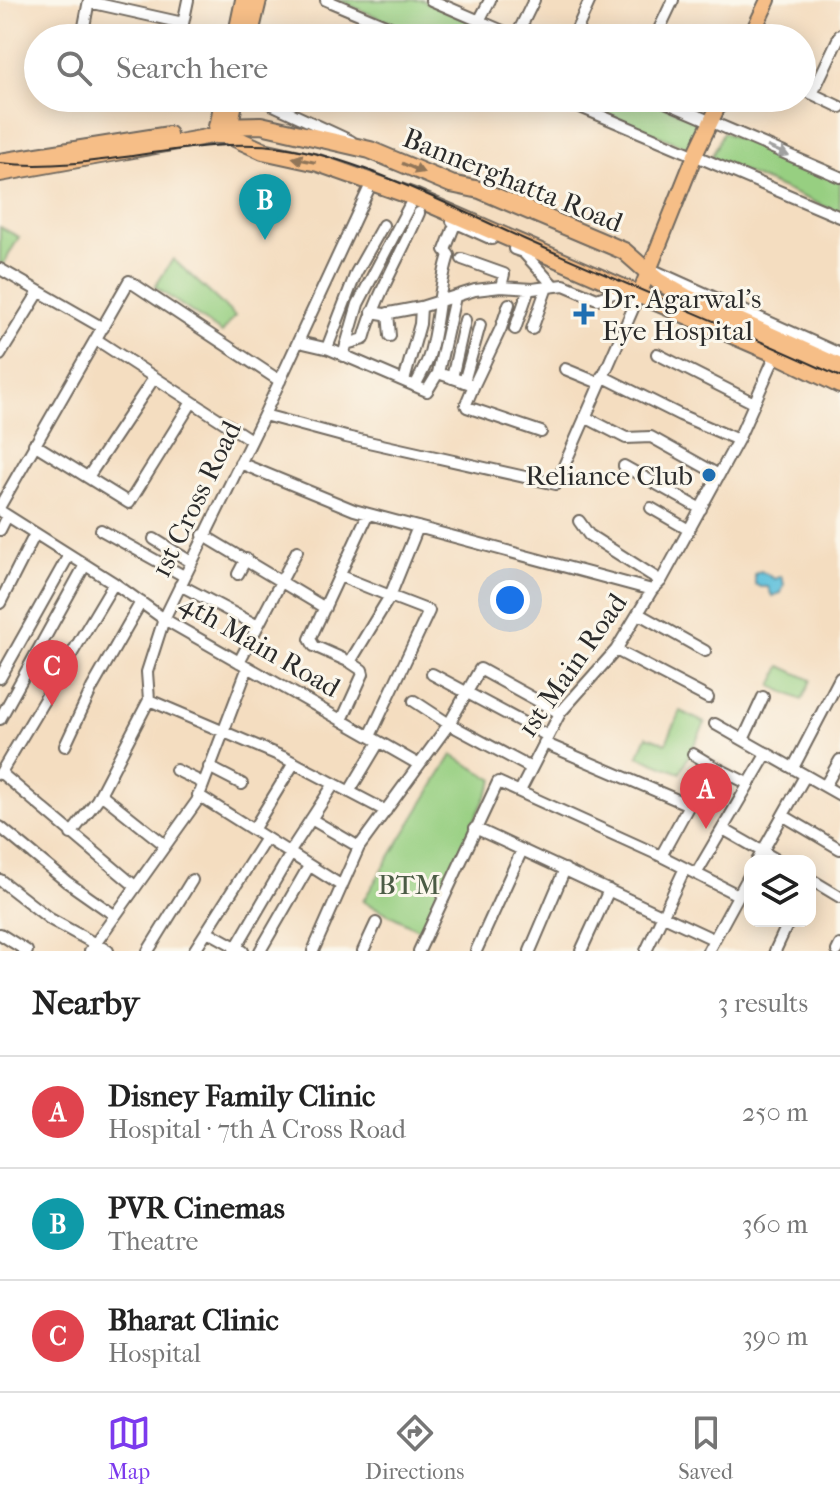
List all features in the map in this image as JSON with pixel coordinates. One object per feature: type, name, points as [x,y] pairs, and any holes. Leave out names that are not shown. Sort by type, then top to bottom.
[{"type":"highway","points":[[239,24],[244,0]]},
{"type":"highway","points":[[252,24],[258,0]]},
{"type":"highway","points":[[223,112],[223,130]]},
{"type":"highway","points":[[223,130],[230,112]]},
{"type":"highway","name":"Bannerghatta Road","points":[[223,130],[261,125],[370,150],[451,184],[480,190],[624,251],[650,272],[840,367]]},
{"type":"highway","name":"Bannerghatta Road","points":[[223,130],[263,151],[318,163],[372,182],[417,205],[439,208],[638,297],[776,354],[840,385]]},
{"type":"main road","points":[[757,24],[768,0]]},
{"type":"main road","points":[[764,24],[775,0]]},
{"type":"main road","points":[[638,297],[717,112]]},
{"type":"main road","points":[[713,124],[720,112]]},
{"type":"main road","name":"Bannerghatta Road","points":[[0,161],[223,130]]},
{"type":"main road","name":"Bannerghatta Road","points":[[0,174],[223,130]]},
{"type":"street","points":[[85,24],[89,1],[183,23],[188,0]]},
{"type":"street","points":[[326,0],[383,24]]},
{"type":"street","points":[[431,0],[486,24]]},
{"type":"street","points":[[479,21],[490,0]]},
{"type":"street","points":[[524,24],[534,0]]},
{"type":"street","points":[[579,24],[590,0]]},
{"type":"street","points":[[662,24],[673,0]]},
{"type":"street","points":[[816,81],[835,60],[840,35]]},
{"type":"street","points":[[816,95],[840,107]]},
{"type":"street","points":[[288,112],[370,150]]},
{"type":"street","points":[[593,112],[840,217]]},
{"type":"street","points":[[687,112],[840,177]]},
{"type":"street","name":"1st Cross Road","points":[[71,834],[101,794],[149,700],[147,672],[164,619],[299,342],[372,182]]},
{"type":"street","points":[[345,350],[364,339],[372,312],[401,256],[417,205]]},
{"type":"street","points":[[345,350],[358,304],[417,205]]},
{"type":"street","points":[[439,208],[455,224],[523,252],[550,286]]},
{"type":"street","points":[[410,384],[428,359],[440,282],[449,255],[445,250],[455,224]]},
{"type":"street","points":[[327,348],[356,273],[383,225]]},
{"type":"street","points":[[462,259],[504,274],[501,287]]},
{"type":"street","points":[[0,269],[103,328]]},
{"type":"street","points":[[0,530],[2,511],[34,444],[129,281],[280,381]]},
{"type":"street","points":[[264,415],[346,437],[556,484],[638,297],[616,292],[597,299],[564,285],[529,289],[501,287],[475,290],[421,307],[388,313],[372,312]]},
{"type":"street","points":[[532,329],[550,286]]},
{"type":"street","points":[[515,329],[529,289]]},
{"type":"street","points":[[0,355],[39,292]]},
{"type":"street","points":[[688,292],[840,354]]},
{"type":"street","points":[[299,342],[345,350],[427,391],[438,373],[455,297]]},
{"type":"street","points":[[469,384],[501,328],[509,304]]},
{"type":"street","points":[[410,384],[421,307]]},
{"type":"street","points":[[388,313],[390,336]]},
{"type":"street","points":[[452,378],[465,320]]},
{"type":"street","points":[[480,325],[467,407],[541,432]]},
{"type":"street","points":[[97,340],[251,440]]},
{"type":"street","points":[[657,354],[754,403]]},
{"type":"street","name":"1st Main Road","points":[[520,791],[560,713],[616,650],[652,590],[661,581],[738,440],[776,354]]},
{"type":"street","points":[[565,369],[601,379],[738,440]]},
{"type":"street","points":[[438,373],[469,384]]},
{"type":"street","points":[[88,477],[154,378]]},
{"type":"street","points":[[34,444],[129,503],[192,402]]},
{"type":"street","points":[[585,417],[626,438],[651,437],[719,475]]},
{"type":"street","points":[[240,463],[368,514],[652,590]]},
{"type":"street","points":[[624,466],[701,509]]},
{"type":"street","points":[[651,508],[689,530]]},
{"type":"street","name":"4th Main Road","points":[[2,511],[164,619],[418,764]]},
{"type":"street","points":[[342,720],[363,674],[362,670],[311,642],[368,514]]},
{"type":"street","points":[[579,521],[589,535],[661,581]]},
{"type":"street","points":[[350,662],[390,596],[418,527]]},
{"type":"street","points":[[101,530],[258,626]]},
{"type":"street","points":[[0,603],[35,534]]},
{"type":"street","points":[[203,535],[325,608]]},
{"type":"street","points":[[154,539],[191,562]]},
{"type":"street","points":[[92,948],[197,801],[258,626],[297,551]]},
{"type":"street","points":[[0,678],[69,555]]},
{"type":"street","points":[[238,574],[246,559]]},
{"type":"street","points":[[0,719],[85,565]]},
{"type":"street","points":[[340,576],[429,611],[349,792]]},
{"type":"street","points":[[114,583],[0,774],[135,886]]},
{"type":"street","points":[[65,746],[92,688],[141,602]]},
{"type":"street","points":[[639,614],[705,651]]},
{"type":"street","points":[[616,650],[708,698]]},
{"type":"street","points":[[313,951],[359,847],[449,724],[480,669],[560,713]]},
{"type":"street","points":[[432,674],[546,739],[689,805]]},
{"type":"street","points":[[793,768],[840,678]]},
{"type":"street","points":[[743,740],[763,697]]},
{"type":"street","points":[[149,700],[224,730],[386,811]]},
{"type":"street","points":[[414,701],[449,724],[531,768]]},
{"type":"street","points":[[715,724],[840,795]]},
{"type":"street","points":[[646,951],[663,915],[723,829],[767,753]]},
{"type":"street","points":[[693,754],[749,784]]},
{"type":"street","points":[[825,786],[840,760]]},
{"type":"street","points":[[253,830],[294,763]]},
{"type":"street","points":[[661,856],[713,766]]},
{"type":"street","points":[[209,767],[242,784]]},
{"type":"street","points":[[176,770],[203,783]]},
{"type":"street","points":[[761,855],[805,776]]},
{"type":"street","points":[[419,951],[498,782],[661,856],[738,895]]},
{"type":"street","points":[[207,931],[237,950],[291,850],[334,784]]},
{"type":"street","points":[[101,794],[165,845]]},
{"type":"street","points":[[198,795],[342,886]]},
{"type":"street","points":[[784,816],[840,849]]},
{"type":"street","points":[[311,819],[359,847]]},
{"type":"street","points":[[0,827],[67,882],[114,915]]},
{"type":"street","points":[[475,828],[713,939]]},
{"type":"street","points":[[723,829],[759,855]]},
{"type":"street","points":[[194,951],[266,838]]},
{"type":"street","points":[[476,951],[522,850]]},
{"type":"street","points":[[260,951],[309,866]]},
{"type":"street","points":[[530,951],[565,869]]},
{"type":"street","points":[[0,880],[92,948],[108,951]]},
{"type":"street","points":[[148,951],[192,880]]},
{"type":"street","points":[[816,883],[840,897]]},
{"type":"street","points":[[708,951],[744,884]]},
{"type":"street","points":[[581,951],[609,890]]},
{"type":"street","points":[[363,951],[376,923]]},
{"type":"street","points":[[775,951],[786,927]]},
{"type":"street","points":[[0,934],[27,951]]},
{"type":"street","points":[[837,951],[840,945]]},
{"type":"green space","points":[[337,0],[422,0],[478,24],[394,24]]},
{"type":"green space","points":[[602,112],[678,112],[707,125],[695,151]]},
{"type":"green space","points":[[723,132],[840,181],[840,213],[711,158]]},
{"type":"green space","points":[[0,227],[19,237],[3,265],[0,264]]},
{"type":"green space","points":[[173,259],[235,316],[222,333],[155,287]]},
{"type":"green space","points":[[781,666],[811,680],[802,700],[772,686]]},
{"type":"green space","points":[[680,711],[705,723],[680,773],[638,756],[647,736],[666,743]]},
{"type":"green space","name":"BTM","points":[[452,755],[494,780],[421,931],[363,901]]},
{"type":"water","points":[[761,571],[775,579],[781,576],[784,584],[781,593],[772,596],[768,587],[755,584],[755,574]]},
{"type":"railway","points":[[0,163],[71,163],[212,146],[282,147],[312,153],[406,185],[840,377]]},
{"type":"place","name":"PVR Cinemas","points":[[265,240]]},
{"type":"place","name":"Dr. Agarwal's Eye Hospital","points":[[584,314]]},
{"type":"place","name":"Reliance Club","points":[[709,475]]},
{"type":"place","name":"Bharat Clinic","points":[[52,706]]},
{"type":"place","name":"Disney Family Clinic","points":[[706,829]]}]
